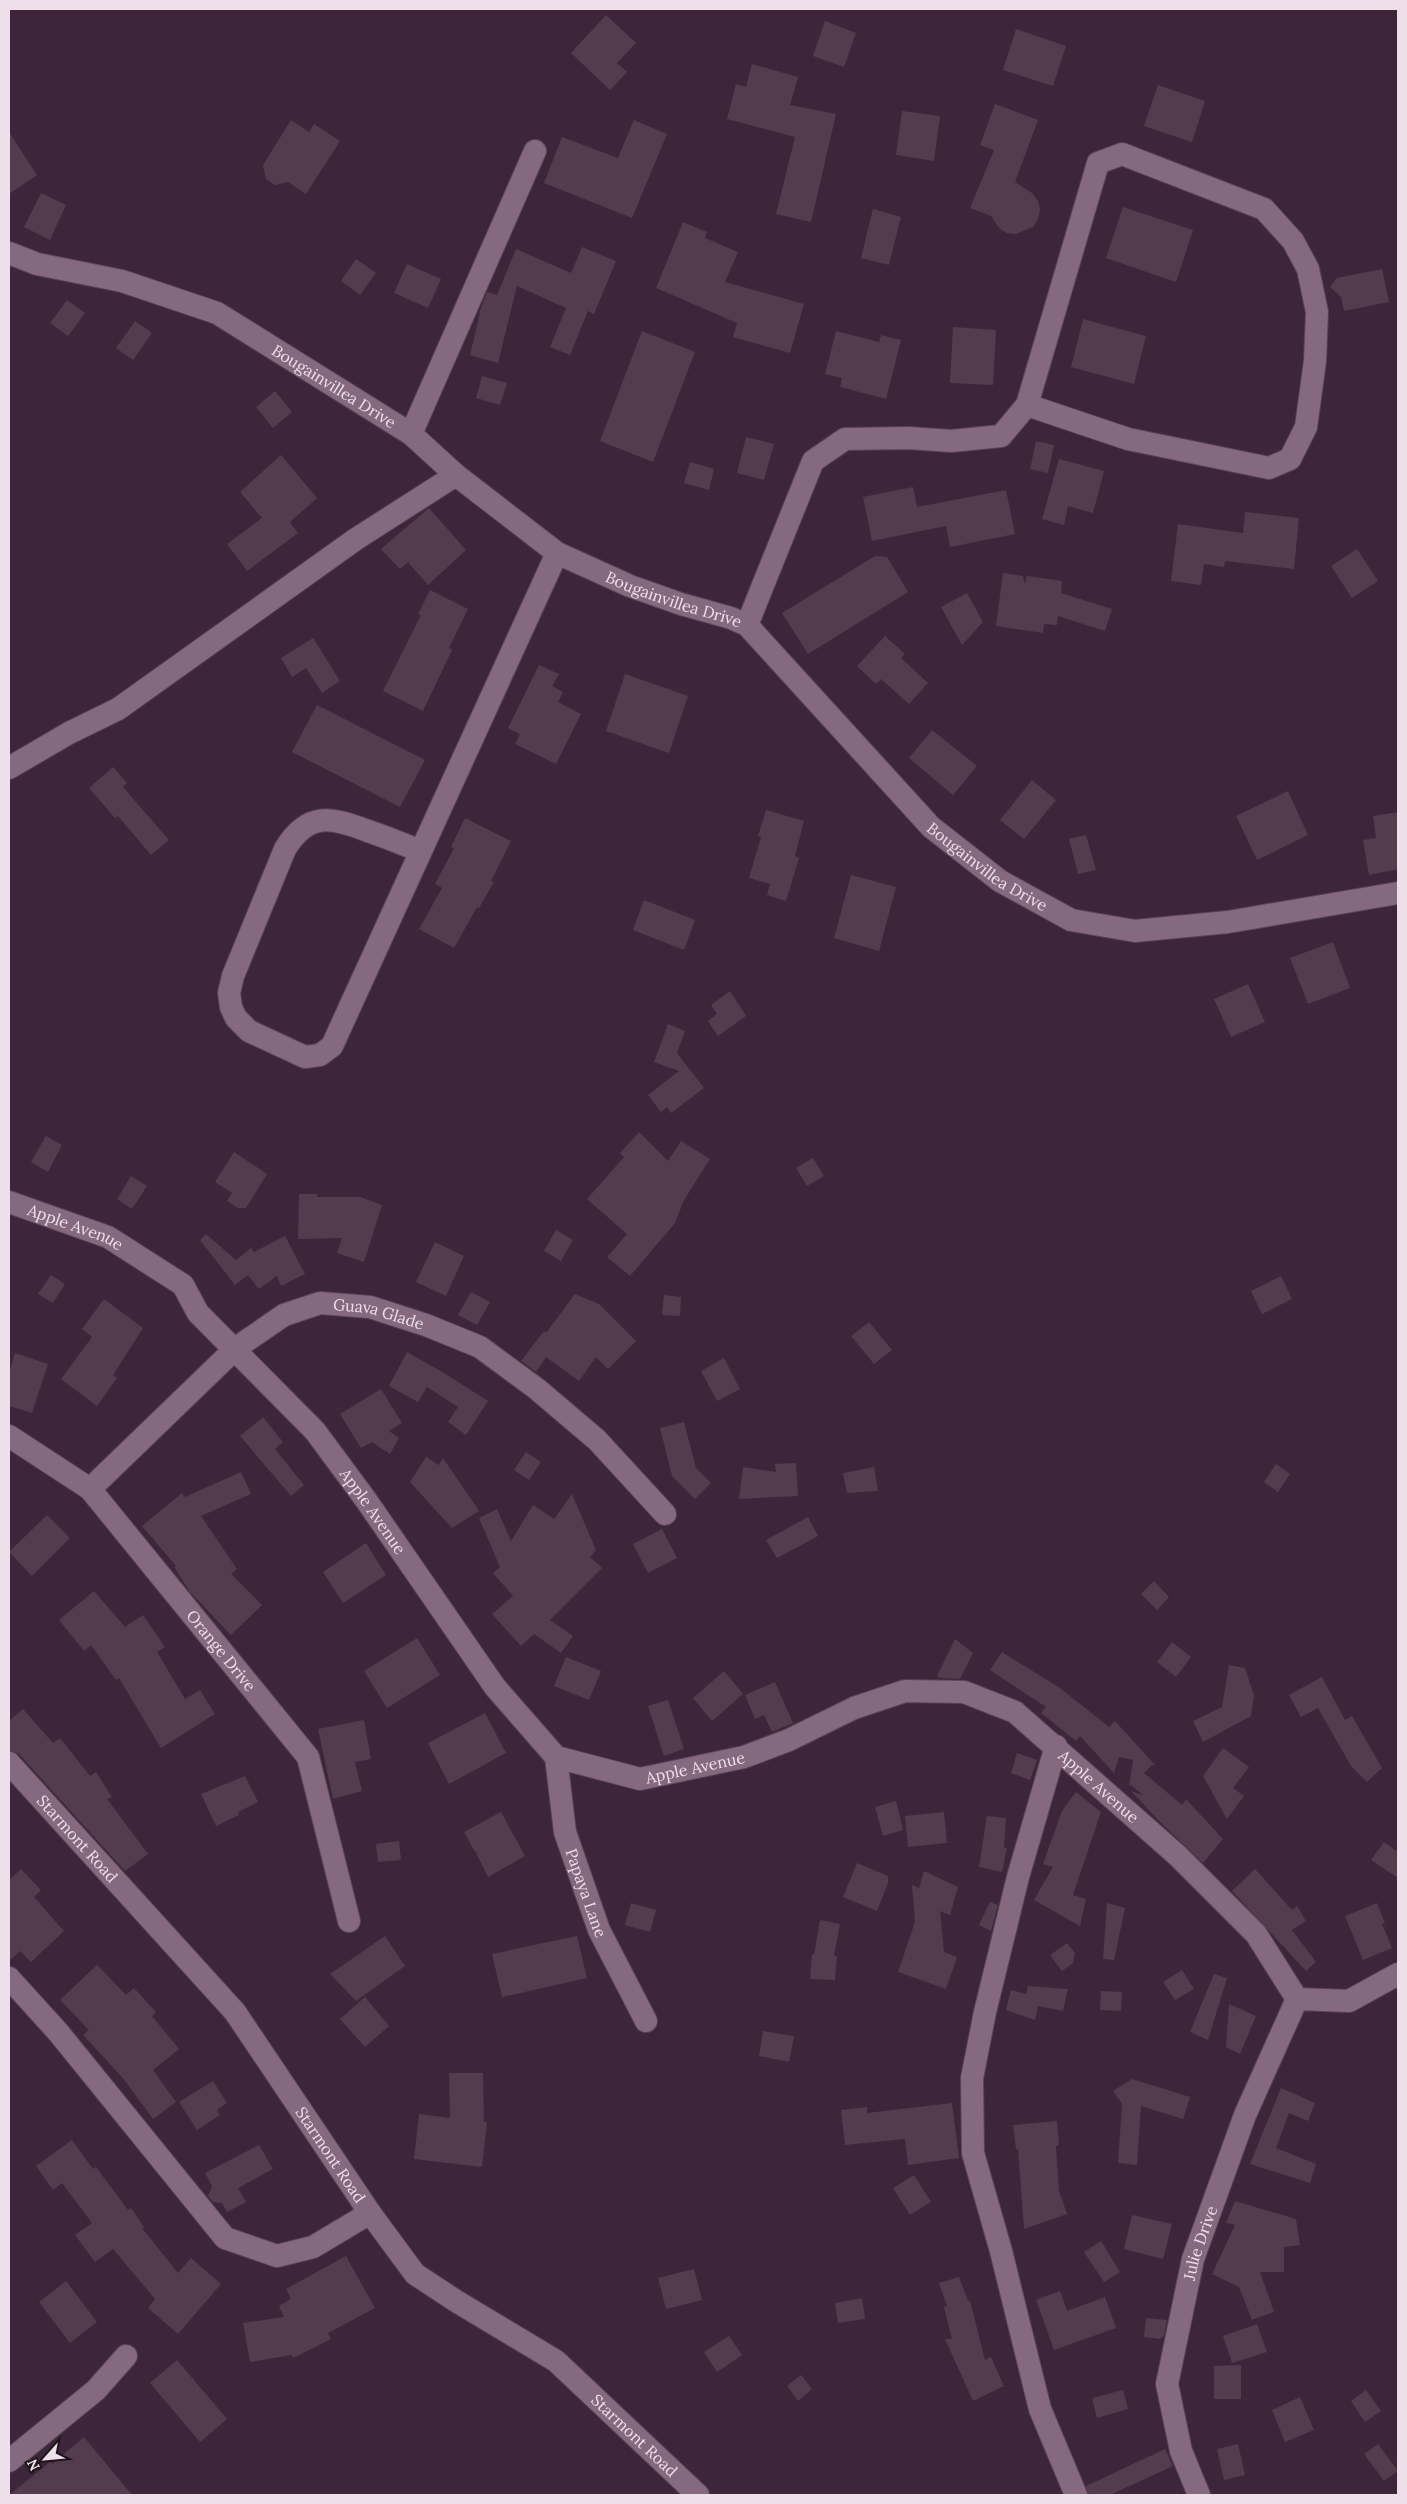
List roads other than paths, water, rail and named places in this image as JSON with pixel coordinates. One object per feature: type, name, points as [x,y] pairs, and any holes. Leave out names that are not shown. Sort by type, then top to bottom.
[{"type":"street","points":[[411,434],[536,151]]},
{"type":"street","points":[[747,625],[813,461],[845,439],[909,438],[951,441],[1001,436],[1027,405],[1098,163],[1122,154],[1264,209],[1293,241],[1308,268],[1317,312],[1315,361],[1306,427],[1290,459],[1269,468],[1128,439],[1027,405]]},
{"type":"street","name":"Bougainvillea Drive","points":[[9,253],[37,264],[122,282],[217,313],[411,434],[456,476],[557,553],[630,586],[681,604],[731,618],[747,625],[931,827],[1000,881],[1071,920],[1135,931],[1228,922],[1398,893]]},
{"type":"street","points":[[9,768],[69,733],[118,709],[356,539],[456,476]]},
{"type":"street","points":[[420,851],[340,820],[323,819],[306,825],[293,835],[285,849],[233,976],[229,993],[231,1007],[236,1018],[249,1031],[305,1057],[320,1055],[332,1046],[557,553]]},
{"type":"street","name":"Apple Avenue","points":[[9,1202],[108,1237],[182,1285],[198,1313],[236,1348],[314,1431],[366,1500],[495,1687],[556,1757],[640,1779],[744,1757],[789,1740],[854,1708],[905,1691],[964,1692],[1015,1712],[1056,1746],[1178,1856],[1256,1934],[1297,2000]]},
{"type":"street","name":"Guava Glade","points":[[90,1489],[236,1348],[284,1315],[320,1303],[370,1308],[426,1325],[480,1346],[537,1389],[597,1440],[665,1514]]},
{"type":"street","name":"Orange Drive","points":[[9,1436],[90,1489],[308,1757],[349,1921]]},
{"type":"street","points":[[1056,1746],[1018,1877],[983,2021],[972,2078],[973,2154],[1001,2251],[1040,2409],[1076,2495]]},
{"type":"street","name":"Papaya Lane","points":[[556,1757],[565,1832],[599,1930],[646,2021]]},
{"type":"street","name":"Starmont Road","points":[[9,1764],[235,2012],[370,2213],[416,2274],[456,2301],[556,2361],[698,2495]]},
{"type":"street","points":[[1297,2000],[1348,2002],[1398,1974]]},
{"type":"street","points":[[9,1978],[58,2032],[225,2238],[277,2256],[312,2247],[370,2213]]},
{"type":"street","name":"Julie Drive","points":[[1199,2495],[1181,2451],[1167,2384],[1193,2259],[1245,2115],[1297,2000]]},
{"type":"street","points":[[9,2461],[96,2390],[126,2356]]}]
